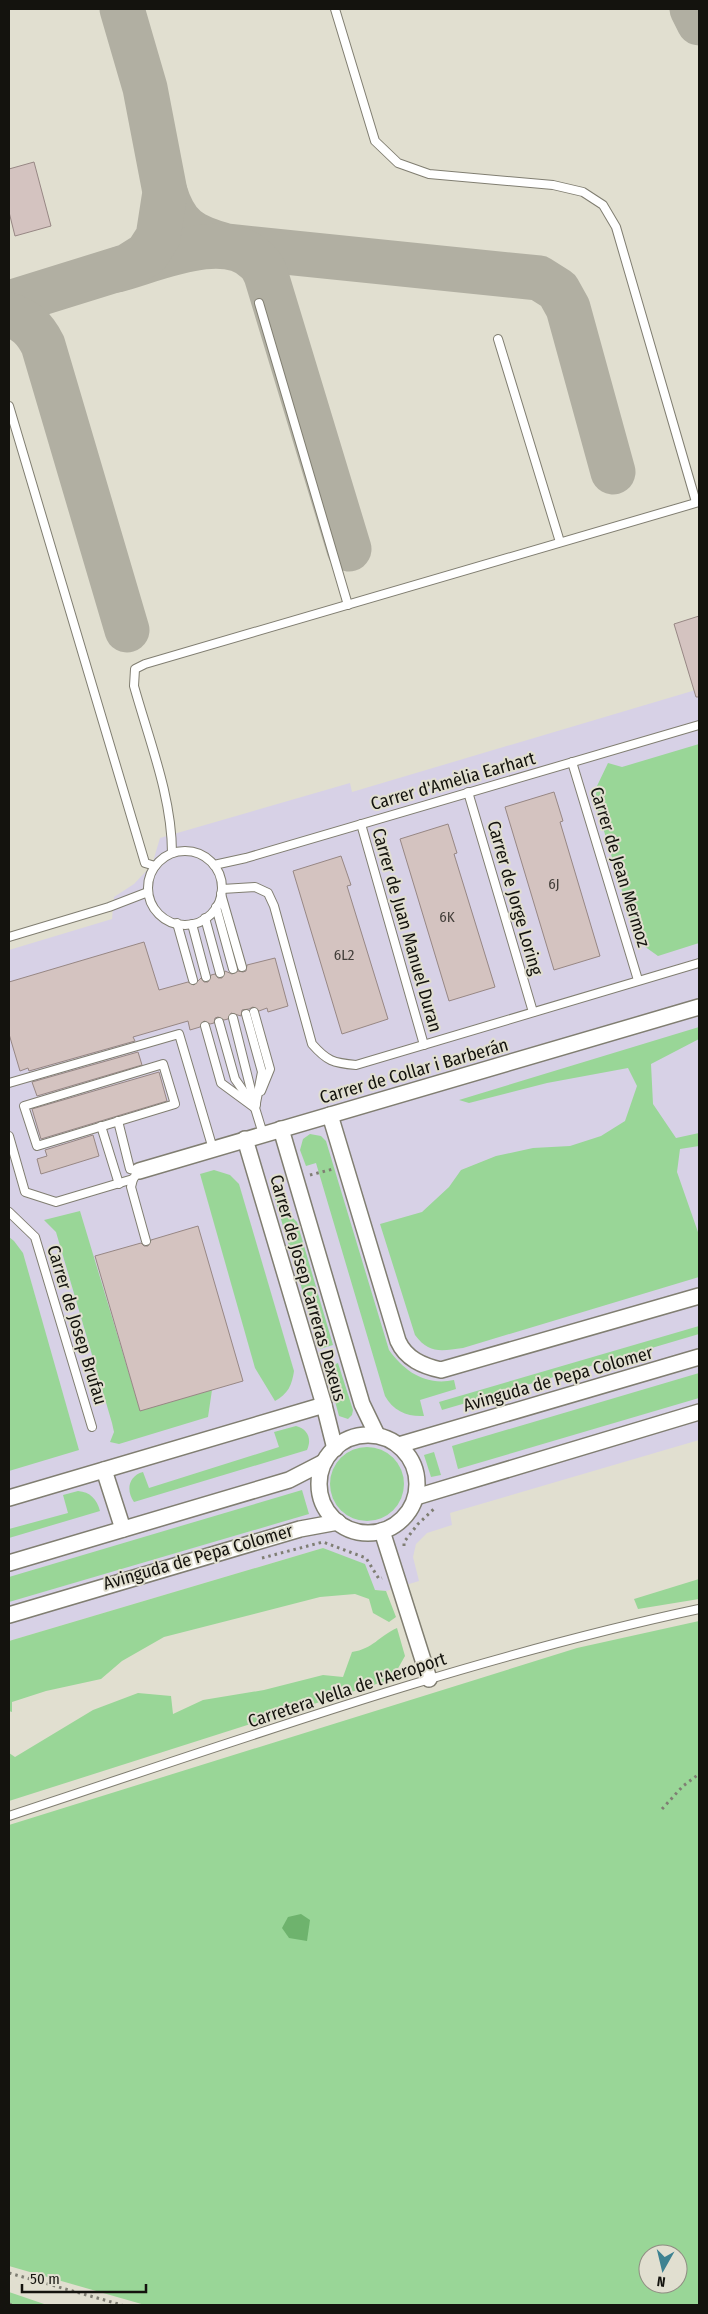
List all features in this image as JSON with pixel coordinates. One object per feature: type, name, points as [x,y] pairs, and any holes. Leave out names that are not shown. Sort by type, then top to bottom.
[{"type":"street","name":"Carrer de Collar i Barberán","points":[[136,1175],[245,1139],[699,1007]]},
{"type":"street","points":[[330,1114],[398,1341],[402,1350],[427,1367],[441,1370],[699,1296]]},
{"type":"street","name":"Carrer de Josep Carreras Dexeus","points":[[281,1129],[362,1404],[377,1435]]},
{"type":"street","name":"Carrer de Josep Carreras Dexeus","points":[[245,1139],[324,1405],[335,1449]]},
{"type":"street","name":"Avinguda de Pepa Colomer","points":[[399,1445],[699,1357]]},
{"type":"street","points":[[9,1498],[324,1405]]},
{"type":"street","points":[[416,1497],[699,1412]]},
{"type":"street","points":[[9,1562],[289,1480],[324,1462],[335,1449],[355,1436],[377,1435],[399,1445],[414,1464],[418,1480],[416,1497],[412,1508],[399,1523],[382,1531],[360,1532],[338,1522],[327,1510],[321,1496],[320,1475],[324,1462]]},
{"type":"street","points":[[104,1470],[123,1529]]},
{"type":"street","name":"Avinguda de Pepa Colomer","points":[[9,1615],[300,1529],[338,1522]]},
{"type":"street","points":[[382,1531],[429,1679]]},
{"type":"lane","points":[[172,853],[172,834],[168,806],[134,686],[136,669],[145,664],[698,502],[616,228],[603,205],[583,192],[554,185],[429,174],[398,163],[375,141],[335,9]]},
{"type":"lane","points":[[259,303],[348,605]]},
{"type":"lane","points":[[498,339],[560,542]]},
{"type":"lane","points":[[9,406],[145,863],[155,866]]},
{"type":"lane","name":"Carrer d'Amèlia Earhart","points":[[214,865],[246,858],[699,725]]},
{"type":"lane","name":"Carrer de Jean Mermoz","points":[[572,762],[638,980]]},
{"type":"lane","name":"Carrer de Jorge Loring","points":[[468,792],[533,1012]]},
{"type":"lane","name":"Carrer de Juan Manuel Duran","points":[[361,824],[424,1045]]},
{"type":"lane","points":[[221,892],[216,907],[205,918],[192,924],[177,923],[164,918],[156,911],[148,892],[150,876],[155,866],[172,853],[190,851],[199,854],[214,865],[220,875],[221,892],[242,967]]},
{"type":"lane","points":[[221,892],[255,887],[268,893],[274,906],[312,1044],[324,1058],[336,1063],[356,1065],[699,963]]},
{"type":"lane","points":[[9,936],[109,907],[148,892]]},
{"type":"lane","points":[[216,907],[233,969]]},
{"type":"lane","points":[[205,918],[220,973]]},
{"type":"lane","points":[[177,923],[193,980]]},
{"type":"lane","points":[[192,924],[206,977]]},
{"type":"lane","points":[[254,1012],[270,1069],[255,1108]]},
{"type":"lane","points":[[246,1014],[262,1072],[255,1108]]},
{"type":"lane","points":[[233,1018],[263,1134]]},
{"type":"lane","points":[[219,1022],[235,1079],[255,1108]]},
{"type":"lane","points":[[206,1026],[221,1083],[255,1108]]},
{"type":"lane","points":[[9,1083],[179,1034],[213,1149]]},
{"type":"lane","points":[[163,1064],[175,1104],[118,1121],[36,1146],[24,1106],[163,1064]]},
{"type":"lane","points":[[118,1121],[130,1170],[136,1175]]},
{"type":"lane","points":[[101,1126],[118,1184]]},
{"type":"lane","points":[[9,1136],[25,1192],[56,1202],[118,1184],[136,1175]]},
{"type":"lane","points":[[136,1175],[131,1187],[146,1241]]},
{"type":"lane","name":"Carrer de Josep Brufau","points":[[9,1212],[36,1237],[92,1427]]},
{"type":"lane","name":"Carretera Vella de l'Aeroport","points":[[9,1816],[429,1679],[629,1624],[699,1609]]},
{"type":"path","points":[[404,1551],[404,1542],[418,1524],[437,1506],[444,1504]]},
{"type":"path","name":"Avinguda de Pepa Colomer","points":[[252,1561],[323,1542],[366,1558],[379,1579],[385,1577]]},
{"type":"path","points":[[662,1810],[683,1786],[699,1774]]},
{"type":"path","points":[[9,2273],[122,2305]]},
{"type":"shaded area","points":[[699,689],[699,1440],[450,1513],[452,1525],[427,1533],[416,1544],[413,1557],[419,1581],[386,1591],[375,1590],[323,1548],[9,1641],[9,950],[112,919],[114,897],[134,884],[152,865],[160,838],[350,783],[352,792]]},
{"type":"green space","points":[[699,744],[699,943],[658,956],[637,941],[595,801],[597,786],[608,763],[622,767]]},
{"type":"green space","points":[[699,1027],[699,1039],[651,1064],[653,1104],[676,1138],[699,1133],[699,1146],[680,1149],[677,1172],[699,1235],[699,1277],[463,1348],[436,1350],[420,1341],[415,1335],[380,1224],[422,1212],[449,1187],[461,1170],[496,1156],[533,1148],[570,1146],[601,1136],[625,1121],[637,1086],[628,1068],[547,1083],[469,1103],[459,1100]]},
{"type":"green space","points":[[310,1134],[321,1136],[326,1141],[389,1350],[409,1371],[425,1379],[434,1381],[454,1380],[456,1389],[420,1400],[424,1416],[402,1412],[392,1406],[385,1396],[316,1163],[306,1166],[300,1150],[303,1139]]},
{"type":"green space","points":[[214,1170],[230,1175],[239,1184],[294,1371],[289,1389],[275,1401],[255,1368],[200,1174]]},
{"type":"green space","points":[[281,1194],[286,1211],[297,1222],[333,1345],[320,1349],[274,1196]]},
{"type":"green space","points":[[80,1211],[140,1410],[212,1390],[208,1417],[119,1444],[110,1442],[114,1432],[112,1423],[56,1232],[44,1220]]},
{"type":"green space","points":[[9,1237],[23,1253],[79,1450],[9,1471]]},
{"type":"green space","points":[[699,1326],[699,1334],[442,1410],[439,1402]]},
{"type":"green space","points":[[338,1363],[353,1410],[352,1415],[348,1419],[339,1416],[326,1368]]},
{"type":"green space","points":[[699,1373],[699,1398],[458,1469],[452,1446]]},
{"type":"green space","points":[[296,1426],[303,1429],[308,1435],[307,1450],[134,1502],[131,1498],[129,1489],[131,1480],[138,1474],[143,1472],[149,1488],[279,1447],[274,1432]]},
{"type":"green space","points":[[360,1447],[374,1447],[388,1453],[398,1463],[404,1477],[404,1491],[398,1505],[388,1515],[374,1521],[360,1521],[346,1515],[336,1505],[330,1491],[330,1477],[336,1463],[346,1453]]},
{"type":"green space","points":[[434,1452],[441,1475],[431,1477],[424,1455]]},
{"type":"green space","points":[[302,1490],[309,1514],[9,1602],[9,1577]]},
{"type":"green space","points":[[78,1491],[92,1497],[100,1511],[9,1538],[9,1529],[68,1513],[63,1495]]},
{"type":"green space","points":[[323,1548],[365,1564],[375,1590],[386,1591],[396,1617],[389,1622],[373,1613],[369,1599],[355,1594],[320,1597],[164,1637],[122,1661],[101,1679],[46,1691],[12,1702],[12,1712],[9,1711],[9,1641]]},
{"type":"green space","points":[[699,1579],[699,1599],[638,1609],[634,1599]]},
{"type":"green space","points":[[699,1621],[699,2305],[145,2305],[9,2266],[9,1825],[577,1648]]},
{"type":"green space","points":[[397,1628],[405,1656],[392,1679],[9,1801],[9,1753],[15,1757],[93,1710],[138,1693],[171,1696],[173,1714],[203,1700],[264,1690],[323,1675],[343,1677],[352,1652],[371,1645]]},
{"type":"green space","points":[[301,1914],[310,1920],[307,1941],[289,1938],[282,1928],[288,1917]]},
{"type":"green space","points":[[9,2292],[47,2305],[9,2305]]},
{"type":"building","points":[[34,162],[51,226],[15,236],[9,212],[9,169]]},
{"type":"building","points":[[699,616],[699,697],[696,697],[674,624]]},
{"type":"building","points":[[554,792],[563,821],[560,822],[600,956],[554,970],[505,807]]},
{"type":"building","points":[[448,824],[457,853],[454,854],[495,987],[449,1001],[400,839]]},
{"type":"building","points":[[341,856],[351,885],[347,886],[388,1019],[342,1034],[293,871]]},
{"type":"building","points":[[144,942],[159,990],[188,982],[194,985],[201,978],[204,982],[208,982],[211,975],[215,974],[218,978],[222,978],[225,971],[232,974],[238,971],[243,972],[246,971],[247,965],[275,958],[288,1006],[268,1012],[267,1008],[259,1011],[253,1007],[242,1010],[241,1016],[231,1013],[228,1019],[224,1020],[218,1017],[215,1018],[214,1023],[210,1024],[204,1021],[200,1027],[190,1030],[188,1021],[133,1037],[135,1041],[29,1071],[28,1068],[20,1071],[9,1034],[9,982]]},
{"type":"building","points":[[138,1052],[142,1065],[37,1096],[32,1082]]},
{"type":"building","points":[[159,1072],[167,1101],[41,1139],[32,1109]]},
{"type":"building","points":[[93,1135],[99,1156],[41,1174],[37,1159],[47,1156],[45,1150]]},
{"type":"building","points":[[198,1226],[243,1381],[140,1411],[95,1256],[141,1243],[144,1246],[148,1246],[151,1240]]},
{"type":"taxiway","points":[[9,303],[128,266],[147,254],[158,237],[165,192],[145,88],[122,9]]},
{"type":"taxiway","points":[[692,9],[699,23]]},
{"type":"taxiway","points":[[165,192],[174,214],[187,229],[203,238],[226,246],[539,278],[558,290],[568,308],[613,472]]},
{"type":"taxiway","points":[[117,270],[170,254],[209,247],[228,247],[244,252],[261,265],[266,275],[349,549]]},
{"type":"taxiway","points":[[9,315],[29,326],[37,334],[43,345],[127,630]]}]
